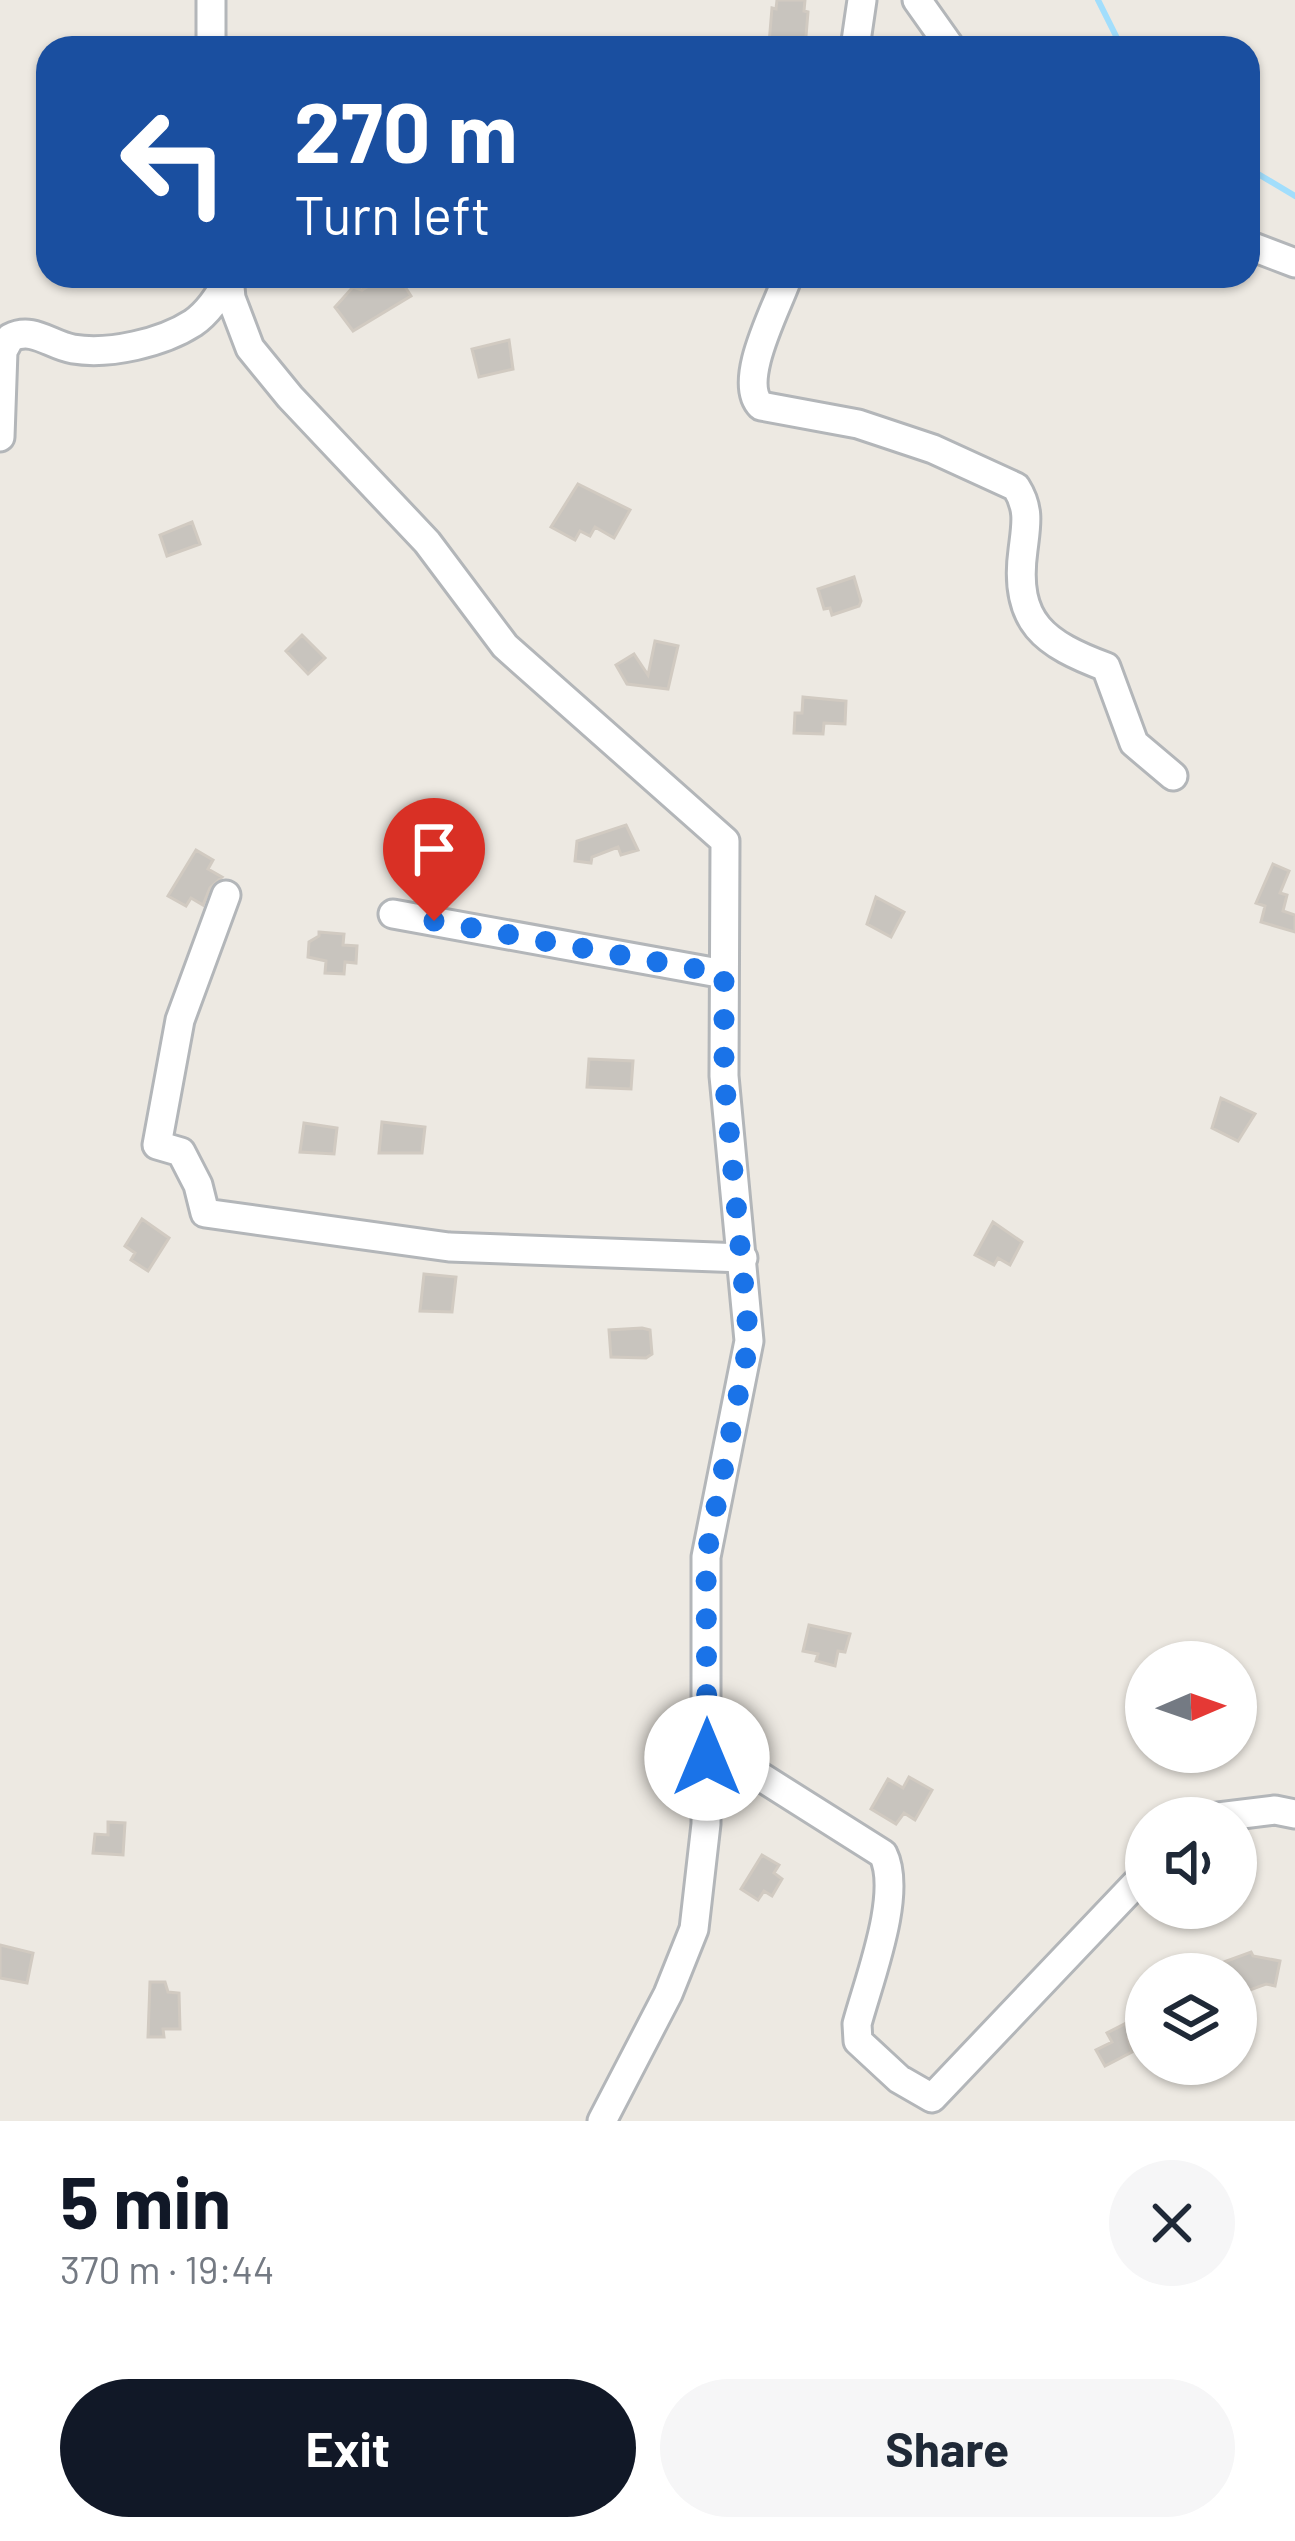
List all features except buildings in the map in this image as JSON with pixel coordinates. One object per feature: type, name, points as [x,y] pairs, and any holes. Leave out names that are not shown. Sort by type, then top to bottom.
[{"type":"street","points":[[211,0],[211,36]]},
{"type":"street","points":[[857,36],[862,0]]},
{"type":"street","points":[[917,0],[942,36]]},
{"type":"street","points":[[1260,249],[1295,262]]},
{"type":"street","points":[[0,437],[8,325],[71,349],[111,349],[191,325],[223,288]]},
{"type":"street","points":[[230,288],[250,348],[290,398],[427,542],[505,646],[725,841],[724,1076],[749,1341],[706,1557],[706,1824],[694,1929],[668,1994],[602,2121]]},
{"type":"street","points":[[783,288],[762,341],[753,398],[761,406],[858,424],[933,449],[1016,487],[1028,512],[1020,570],[1032,618],[1052,644],[1106,667],[1134,743],[1173,776]]},
{"type":"street","points":[[226,895],[180,1020],[157,1144],[181,1152],[199,1185],[205,1213],[448,1247],[743,1258]]},
{"type":"street","points":[[393,914],[724,974]]},
{"type":"street","points":[[707,1758],[750,1770],[883,1854],[890,1883],[857,2024],[858,2041],[899,2079],[932,2098],[1125,1895]]},
{"type":"street","points":[[1257,1812],[1295,1814]]},
{"type":"waterway","points":[[1098,0],[1116,36]]},
{"type":"waterway","points":[[1260,175],[1295,196]]},
{"type":"route","points":[[434,921],[724,974],[724,1076],[749,1341],[706,1557],[707,1758]]}]
